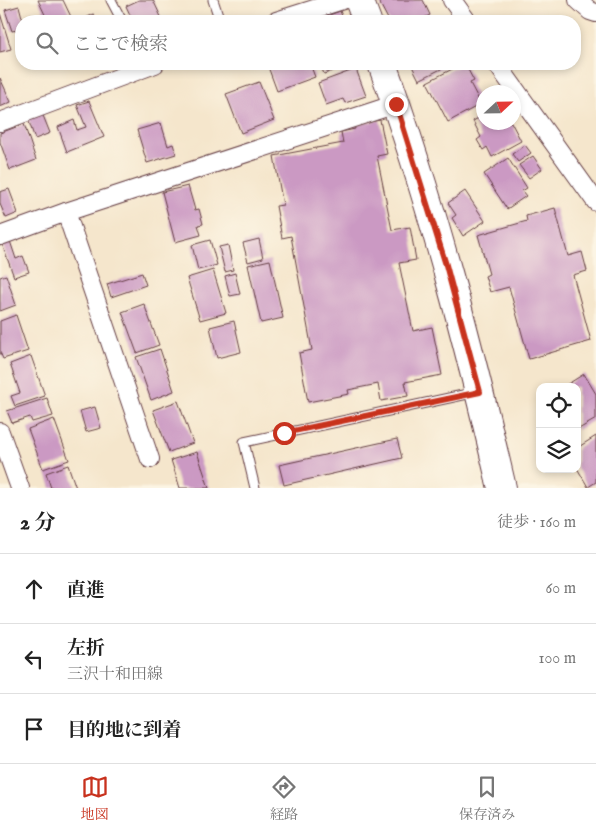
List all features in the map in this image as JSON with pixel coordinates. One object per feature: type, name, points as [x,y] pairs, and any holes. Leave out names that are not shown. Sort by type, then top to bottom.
[{"type":"main road","points":[[359,0],[365,15]]},
{"type":"main road","points":[[384,70],[446,265],[480,392],[502,488]]},
{"type":"street","points":[[295,15],[343,0]]},
{"type":"street","points":[[452,0],[463,15]]},
{"type":"street","points":[[578,0],[590,11],[596,13]]},
{"type":"street","points":[[0,122],[135,70]]},
{"type":"street","points":[[501,70],[595,200]]},
{"type":"street","points":[[0,236],[66,212],[396,104]]},
{"type":"street","points":[[66,212],[150,460]]},
{"type":"street","points":[[0,432],[20,488]]},
{"type":"lane","points":[[111,0],[119,15]]},
{"type":"lane","points":[[213,0],[218,15]]},
{"type":"lane","points":[[255,488],[244,442],[480,392]]},
{"type":"building","points":[[38,0],[63,0],[70,15],[45,15]]},
{"type":"building","points":[[139,0],[153,0],[160,15],[130,15],[126,6]]},
{"type":"building","points":[[378,0],[423,0],[430,15],[386,15]]},
{"type":"building","points":[[19,6],[21,15],[15,15],[15,30],[12,31],[5,10]]},
{"type":"building","points":[[340,11],[342,15],[329,15]]},
{"type":"building","points":[[0,13],[11,49],[0,52]]},
{"type":"building","points":[[269,70],[312,70],[315,77],[277,91]]},
{"type":"building","points":[[322,70],[335,70],[324,74]]},
{"type":"building","points":[[356,70],[366,96],[345,103],[343,99],[326,105],[318,83]]},
{"type":"building","points":[[414,70],[439,70],[419,80]]},
{"type":"building","points":[[450,70],[468,70],[474,81],[470,83],[476,94],[476,107],[448,122],[427,82]]},
{"type":"building","points":[[0,78],[11,102],[0,107]]},
{"type":"building","points":[[259,82],[274,120],[241,133],[226,94]]},
{"type":"building","points":[[89,101],[104,137],[67,152],[58,127],[74,120],[77,130],[86,127],[77,105]]},
{"type":"building","points":[[42,113],[50,133],[35,139],[28,119]]},
{"type":"building","points":[[380,120],[387,154],[377,156],[392,230],[410,227],[416,260],[399,263],[413,331],[432,327],[442,375],[405,382],[408,396],[381,401],[378,384],[348,390],[349,394],[308,402],[299,353],[312,350],[291,236],[282,238],[276,206],[283,205],[274,156],[343,143],[341,132],[355,129],[354,125]]},
{"type":"building","points":[[161,123],[168,146],[173,144],[176,154],[147,163],[137,130]]},
{"type":"building","points":[[24,124],[36,160],[10,170],[0,142],[0,133]]},
{"type":"building","points":[[478,130],[515,130],[521,141],[492,157],[487,147],[483,150],[477,140],[481,137]]},
{"type":"building","points":[[525,145],[531,153],[518,162],[512,154]]},
{"type":"building","points":[[533,156],[542,169],[529,178],[519,165]]},
{"type":"building","points":[[508,158],[527,188],[522,191],[526,196],[507,209],[484,174]]},
{"type":"building","points":[[188,186],[195,210],[199,209],[203,224],[198,225],[201,235],[175,242],[162,192]]},
{"type":"building","points":[[9,189],[18,213],[6,218],[0,204],[0,192]]},
{"type":"building","points":[[465,191],[485,221],[463,236],[452,218],[456,215],[448,203]]},
{"type":"building","points":[[555,208],[568,256],[582,252],[587,271],[573,275],[591,341],[529,359],[509,287],[490,292],[485,276],[489,274],[478,235],[527,221],[526,216]]},
{"type":"building","points":[[259,239],[263,258],[248,262],[243,243]]},
{"type":"building","points":[[210,240],[217,265],[198,270],[192,245]]},
{"type":"building","points":[[10,241],[16,259],[23,256],[29,272],[14,277],[2,244]]},
{"type":"building","points":[[228,245],[233,270],[225,272],[219,247]]},
{"type":"building","points":[[270,260],[283,318],[261,323],[248,265]]},
{"type":"building","points":[[213,270],[226,313],[200,320],[187,278]]},
{"type":"building","points":[[142,273],[146,285],[111,297],[107,284]]},
{"type":"building","points":[[235,273],[240,294],[230,296],[225,276]]},
{"type":"building","points":[[6,275],[16,305],[0,311],[0,277]]},
{"type":"building","points":[[144,304],[159,345],[137,353],[122,312]]},
{"type":"building","points":[[16,315],[28,351],[3,359],[0,352],[0,321]]},
{"type":"building","points":[[234,321],[241,352],[217,358],[210,327]]},
{"type":"building","points":[[160,349],[174,391],[151,400],[136,357]]},
{"type":"building","points":[[31,356],[45,396],[15,406],[11,396],[20,393],[10,364]]},
{"type":"building","points":[[584,374],[596,394],[596,419],[581,428],[581,383],[569,383]]},
{"type":"building","points":[[47,398],[53,416],[32,422],[30,417],[12,423],[7,411]]},
{"type":"building","points":[[178,401],[193,443],[169,452],[153,410]]},
{"type":"building","points":[[95,407],[101,428],[86,432],[80,411]]},
{"type":"building","points":[[54,419],[69,460],[43,469],[28,429]]},
{"type":"building","points":[[596,436],[596,482],[588,487],[580,473],[581,445]]},
{"type":"building","points":[[397,439],[402,458],[284,485],[279,465]]},
{"type":"building","points":[[197,452],[209,488],[180,488],[171,460]]},
{"type":"building","points":[[68,465],[76,488],[51,488],[46,473]]},
{"type":"route","points":[[284,433],[480,392],[446,265],[396,104]]}]
